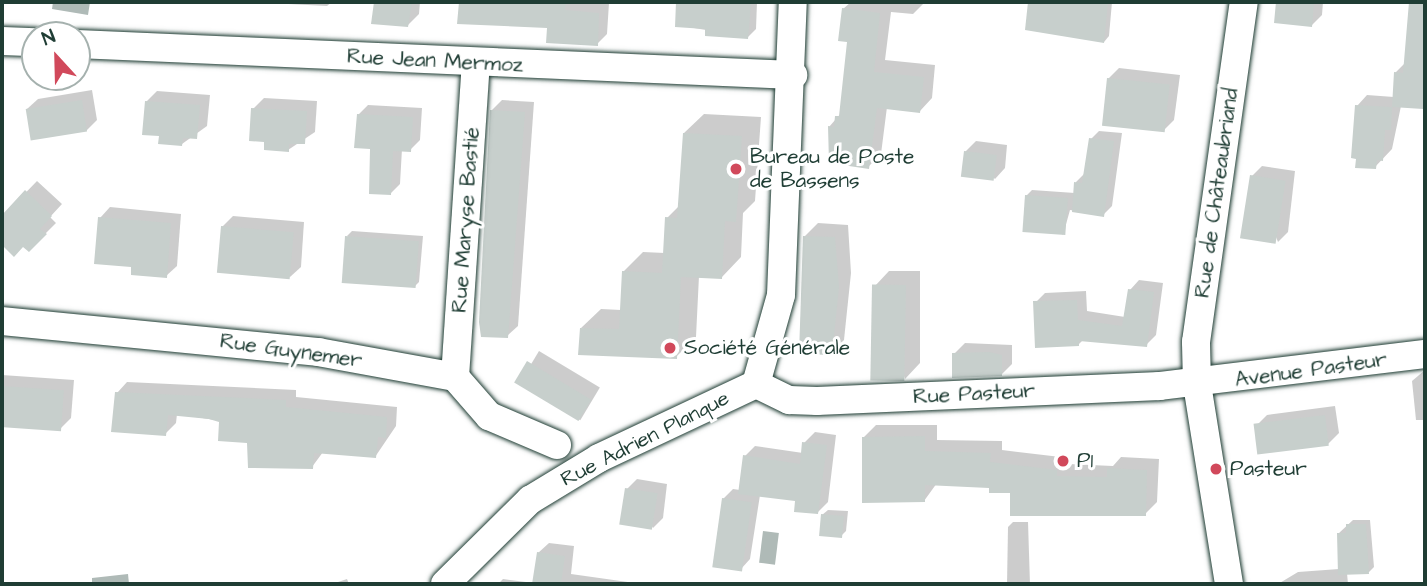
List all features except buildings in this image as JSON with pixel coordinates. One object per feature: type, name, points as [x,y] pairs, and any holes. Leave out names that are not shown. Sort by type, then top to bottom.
[{"type":"street","name":"Rue de Châteaubriand","points":[[1229,584],[1197,384],[1196,342],[1244,2]]},
{"type":"street","points":[[756,384],[781,295],[796,8]]},
{"type":"street","points":[[2,41],[21,42]]},
{"type":"street","name":"Rue Jean Mermoz","points":[[91,45],[793,75]]},
{"type":"street","name":"Rue Maryse Bastié","points":[[456,377],[476,63]]},
{"type":"street","name":"Rue Guynemer","points":[[2,321],[318,352],[456,377]]},
{"type":"street","name":"Avenue Pasteur","points":[[1197,384],[1425,354]]},
{"type":"street","points":[[456,377],[489,416],[557,445]]},
{"type":"street","name":"Rue Pasteur","points":[[756,384],[789,400],[817,401],[1197,384]]},
{"type":"street","name":"Rue Adrien Planque","points":[[445,584],[530,500],[599,458],[756,384]]},
{"type":"shaded area","points":[[53,2],[90,2],[88,15],[52,9]]},
{"type":"shaded area","points":[[763,531],[779,533],[775,565],[759,563]]},
{"type":"shaded area","points":[[128,574],[129,584],[92,584],[92,578]]},
{"type":"place","name":"Bureau de Poste de Bassens","points":[[736,169]]},
{"type":"place","name":"Société Générale","points":[[670,348]]},
{"type":"place","name":"P1","points":[[1063,461]]},
{"type":"place","name":"Pasteur","points":[[1216,469]]}]
